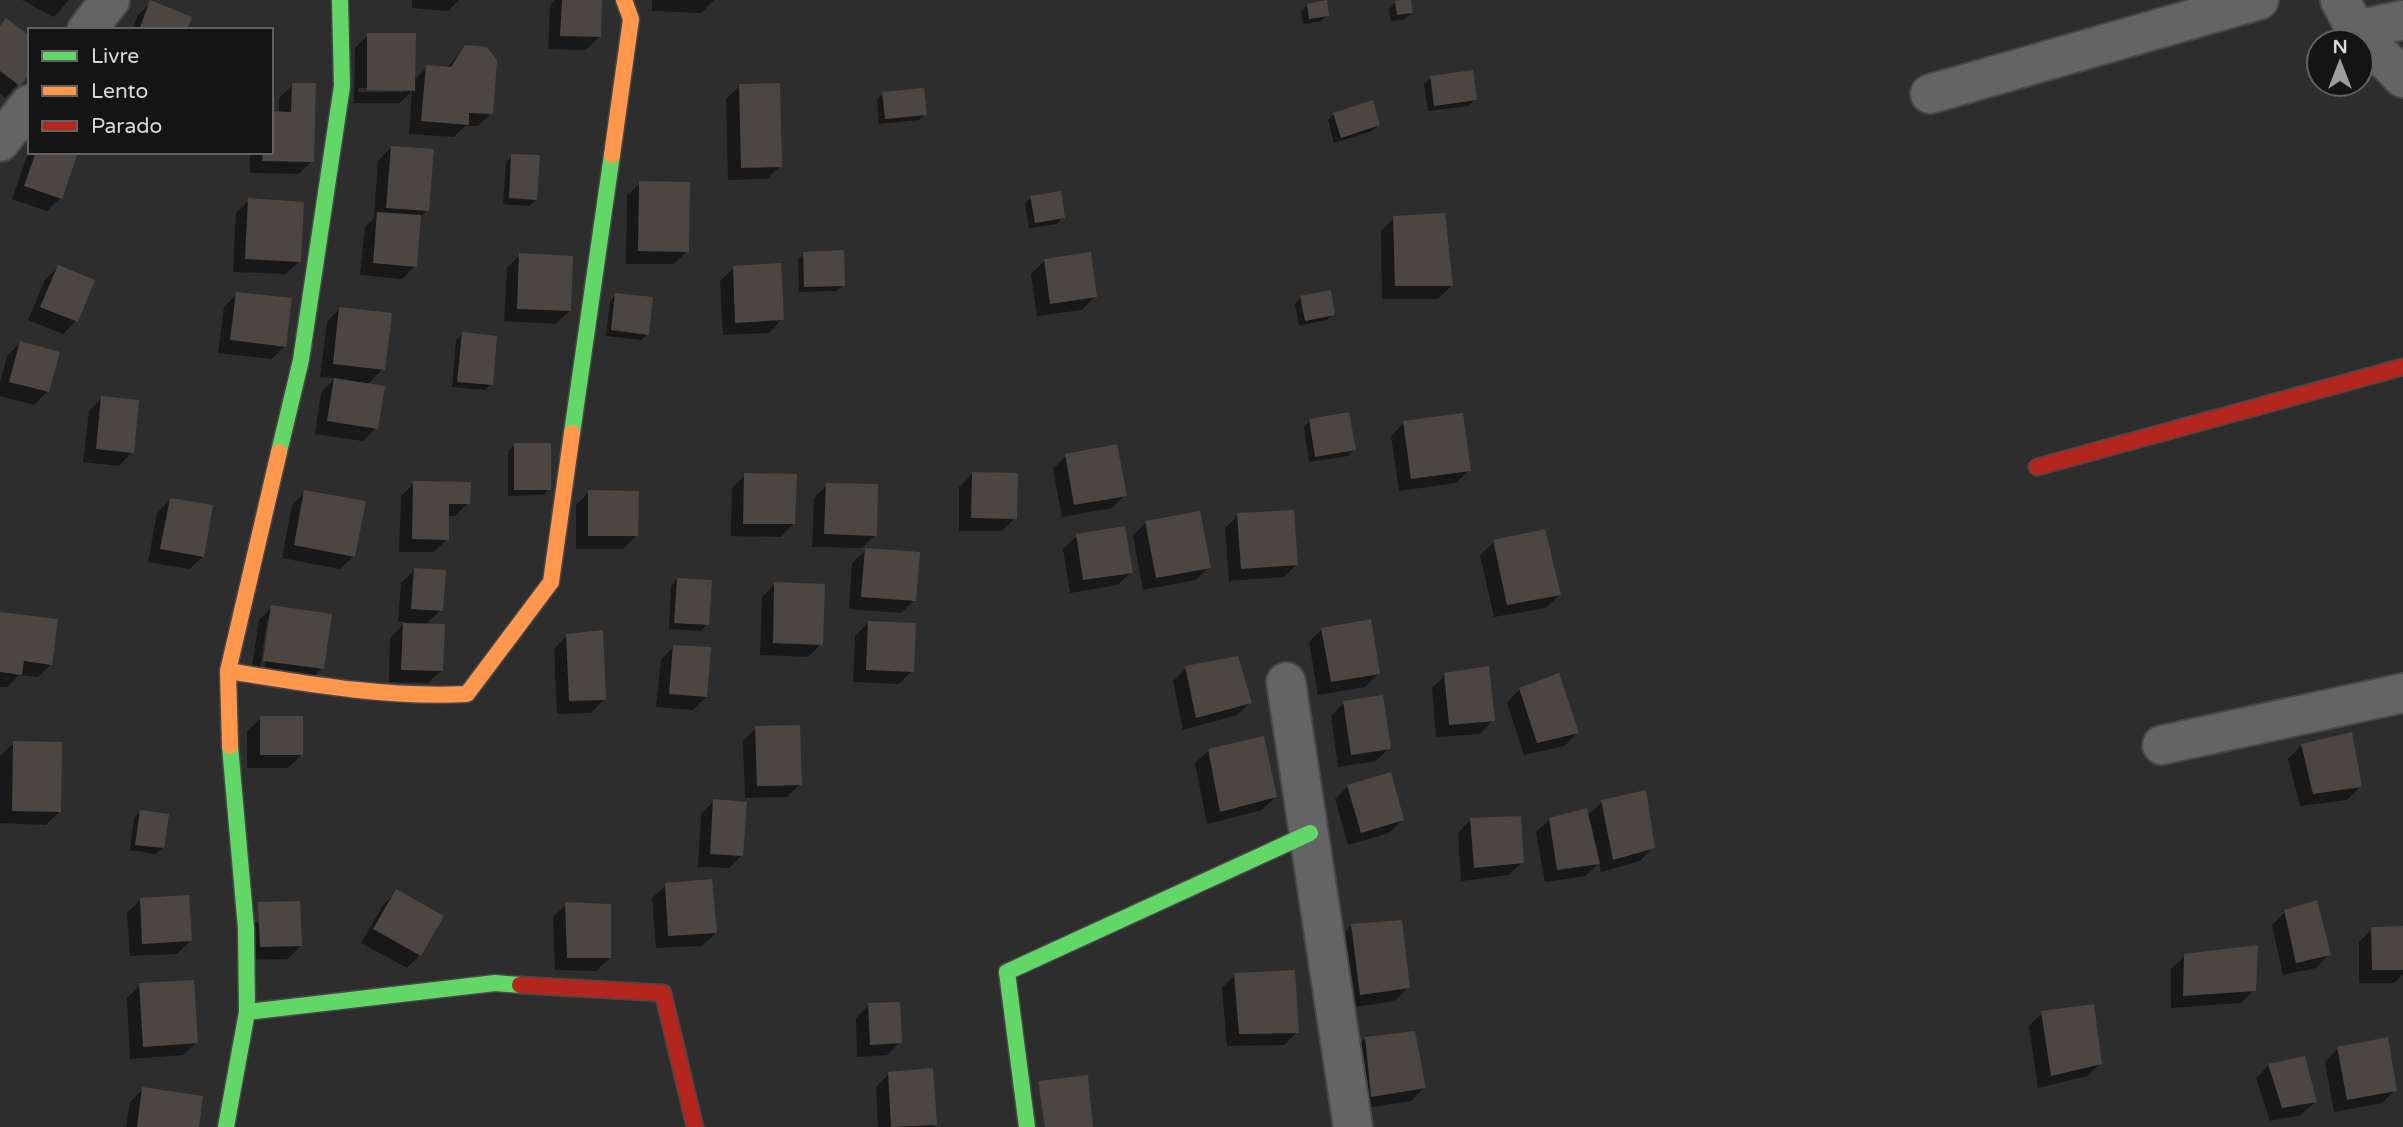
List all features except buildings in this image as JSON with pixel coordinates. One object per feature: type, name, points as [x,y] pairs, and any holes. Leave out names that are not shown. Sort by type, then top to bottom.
[{"type":"street","points":[[89,28],[110,0]]},
{"type":"street","points":[[226,1127],[247,1012],[246,928],[231,772],[228,671],[301,360],[342,86],[340,0]]},
{"type":"street","points":[[228,671],[381,695],[428,697],[467,694],[551,582],[631,19],[624,0]]},
{"type":"street","points":[[1930,94],[2259,0]]},
{"type":"street","points":[[2348,15],[2403,20]]},
{"type":"street","points":[[2348,15],[2403,78]]},
{"type":"street","points":[[0,142],[28,107]]},
{"type":"street","points":[[2037,467],[2403,368]]},
{"type":"street","points":[[1286,682],[1353,1127]]},
{"type":"street","points":[[2162,745],[2403,693]]},
{"type":"street","points":[[1027,1127],[1007,972],[1310,832]]},
{"type":"street","points":[[247,1012],[495,983],[663,993],[695,1127]]},
{"type":"traffic: fast","points":[[279,452],[301,360],[342,86],[340,0]]},
{"type":"traffic: fast","points":[[572,433],[612,155]]},
{"type":"traffic: fast","points":[[226,1127],[247,1012],[246,928],[230,746]]},
{"type":"traffic: fast","points":[[1027,1127],[1007,972],[1310,833]]},
{"type":"traffic: fast","points":[[247,1012],[495,983],[520,985]]},
{"type":"traffic: slow","points":[[612,155],[631,19],[624,0]]},
{"type":"traffic: slow","points":[[228,671],[377,692],[467,694],[551,582],[572,433]]},
{"type":"traffic: slow","points":[[230,746],[228,671],[279,452]]},
{"type":"traffic: jam","points":[[2037,467],[2403,367]]},
{"type":"traffic: jam","points":[[520,985],[663,993],[695,1127]]}]
